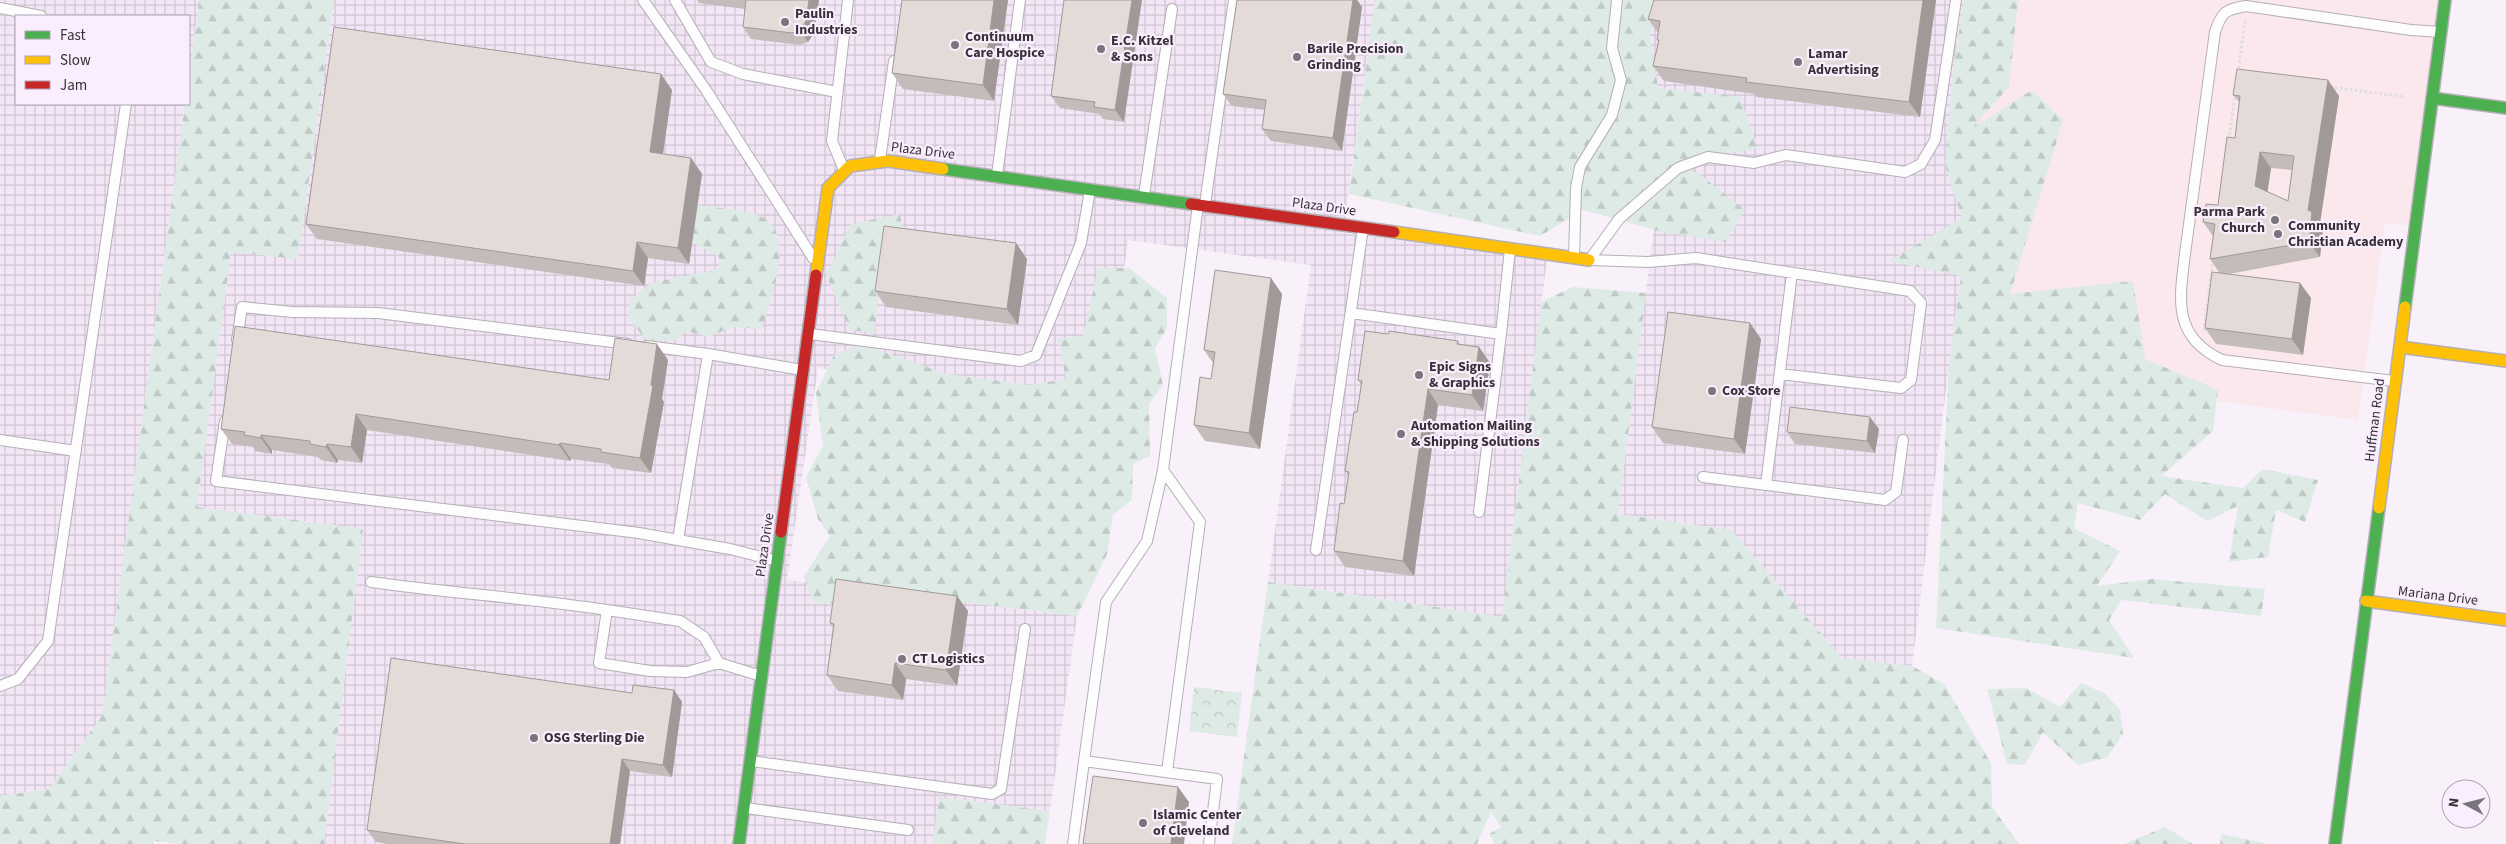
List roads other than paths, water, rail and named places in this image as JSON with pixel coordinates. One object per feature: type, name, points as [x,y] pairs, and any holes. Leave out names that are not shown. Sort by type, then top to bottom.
[{"type":"street","name":"Huffman Road","points":[[2335,844],[2445,0]]},
{"type":"street","points":[[2432,98],[2506,108]]},
{"type":"street","name":"Plaza Drive","points":[[738,844],[828,188],[850,166],[880,161],[1091,188],[1589,260]]},
{"type":"street","points":[[2400,347],[2506,361]]},
{"type":"street","name":"Mariana Drive","points":[[2366,602],[2506,620]]},
{"type":"lane","points":[[643,0],[706,90],[817,266]]},
{"type":"lane","points":[[676,0],[711,62],[743,74],[837,92]]},
{"type":"lane","points":[[845,171],[832,141],[848,0]]},
{"type":"lane","points":[[997,176],[1020,0]]},
{"type":"lane","points":[[1073,844],[1106,602],[1147,541],[1163,470],[1201,204],[1234,0]]},
{"type":"lane","points":[[1574,258],[1576,188],[1580,167],[1612,115],[1621,80],[1612,48],[1617,0]]},
{"type":"lane","points":[[1589,260],[1619,219],[1678,168],[1708,157],[1754,163],[1786,155],[1904,172],[1921,164],[1935,140],[1956,0]]},
{"type":"lane","points":[[2395,381],[2222,360],[2202,349],[2190,334],[2181,309],[2180,291],[2215,32],[2221,15],[2229,10],[2246,6],[2411,30],[2441,32]]},
{"type":"lane","points":[[0,8],[36,15]]},
{"type":"lane","points":[[1144,196],[1172,9]]},
{"type":"lane","points":[[880,161],[896,49]]},
{"type":"lane","points":[[0,686],[18,679],[48,640],[126,105]]},
{"type":"lane","points":[[809,334],[1021,361],[1036,355],[1081,243],[1091,188]]},
{"type":"lane","points":[[1316,550],[1363,227]]},
{"type":"lane","points":[[1480,512],[1510,248]]},
{"type":"lane","points":[[1589,260],[1648,262],[1696,258],[1910,291],[1921,303],[1911,380],[1901,388],[1780,374]]},
{"type":"lane","points":[[1766,486],[1792,273]]},
{"type":"lane","points":[[236,346],[242,307],[292,312],[378,313],[708,354],[804,370]]},
{"type":"lane","points":[[1351,313],[1501,334]]},
{"type":"lane","points":[[678,540],[708,354]]},
{"type":"lane","points":[[226,414],[216,481],[639,533],[730,549],[778,561]]},
{"type":"lane","points":[[0,440],[76,451]]},
{"type":"lane","points":[[1703,477],[1885,500],[1896,492],[1902,440]]},
{"type":"lane","points":[[1163,470],[1200,522],[1167,772]]},
{"type":"lane","points":[[370,582],[444,592],[544,600],[680,621],[704,637],[719,663]]},
{"type":"lane","points":[[607,610],[599,663],[650,671],[687,672],[719,663],[762,676]]},
{"type":"lane","points":[[750,761],[992,794],[1001,789],[1025,629]]},
{"type":"lane","points":[[1084,761],[1217,779],[1209,844]]},
{"type":"lane","points":[[744,807],[908,830]]},
{"type":"place","name":"Paulin Industries","points":[[785,22]]},
{"type":"place","name":"Continuum Care Hospice","points":[[955,45]]},
{"type":"place","name":"E.C. Kitzel & Sons","points":[[1101,49]]},
{"type":"place","name":"Barile Precision Grinding","points":[[1297,57]]},
{"type":"place","name":"Lamar Advertising","points":[[1798,62]]},
{"type":"place","name":"Parma Park Church","points":[[2275,220]]},
{"type":"place","name":"Community Christian Academy","points":[[2278,234]]},
{"type":"place","name":"Epic Signs & Graphics","points":[[1419,375]]},
{"type":"place","name":"Cox Store","points":[[1712,391]]},
{"type":"place","name":"Automation Mailing & Shipping Solutions","points":[[1401,434]]},
{"type":"place","name":"CT Logistics","points":[[902,659]]},
{"type":"place","name":"OSG Sterling Die","points":[[534,738]]},
{"type":"place","name":"Islamic Center of Cleveland","points":[[1143,823]]}]
